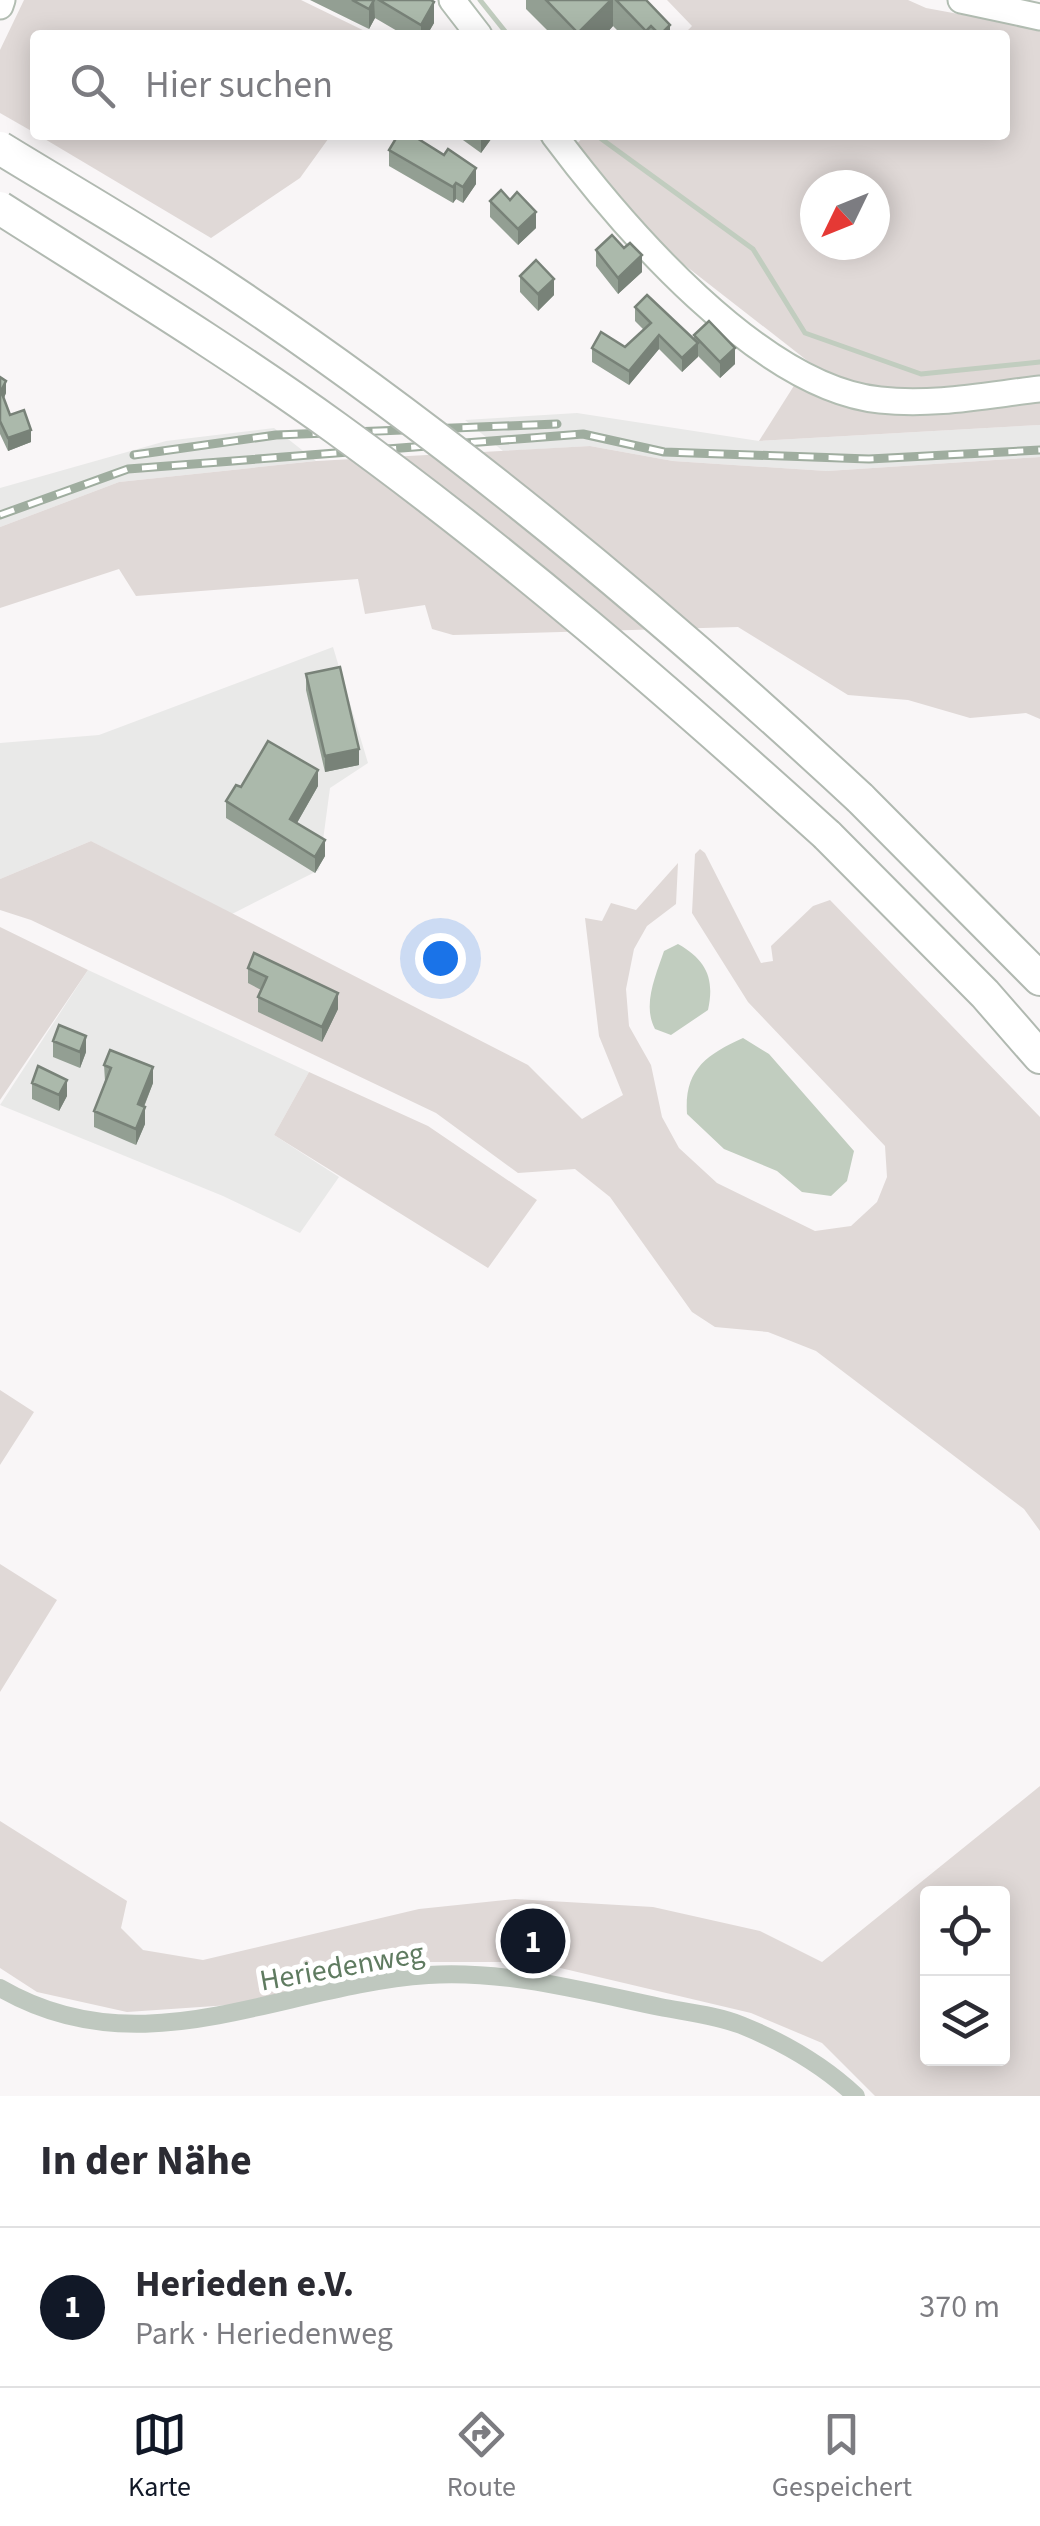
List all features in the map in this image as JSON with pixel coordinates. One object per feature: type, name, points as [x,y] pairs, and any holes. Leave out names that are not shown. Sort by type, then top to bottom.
[{"type":"highway","points":[[0,148],[225,286],[366,387],[689,642],[860,798],[1040,980]]},
{"type":"highway","points":[[0,208],[320,416],[460,522],[655,680],[826,835],[985,994],[1040,1057]]},
{"type":"main road","points":[[452,0],[475,30]]},
{"type":"main road","points":[[961,0],[1040,17]]},
{"type":"main road","points":[[558,140],[656,258],[748,340],[816,381],[876,400],[936,402],[1040,389]]},
{"type":"street","name":"Heriedenweg","points":[[0,1988],[64,2018],[132,2024],[234,2016],[428,1975],[539,1981],[739,2024],[828,2070],[856,2096]]},
{"type":"shaded area","points":[[24,0],[301,0],[363,30],[30,30],[30,130],[0,113],[0,50]]},
{"type":"shaded area","points":[[667,0],[908,0],[926,8],[1040,29],[1040,425],[759,441],[809,362],[664,249],[574,147],[580,140],[1010,140],[1010,30],[688,30],[692,26]]},
{"type":"shaded area","points":[[46,140],[327,140],[300,178],[211,238]]},
{"type":"shaded area","points":[[577,413],[759,441],[1040,425],[1040,457],[827,471],[673,461],[590,446],[503,451],[465,420]]},
{"type":"shaded area","points":[[274,428],[316,461],[119,482],[0,527],[0,488],[166,441]]},
{"type":"shaded area","points":[[590,446],[673,461],[827,471],[1040,457],[1040,719],[1026,713],[970,718],[908,700],[848,695],[738,627],[453,635],[432,629],[425,605],[365,614],[358,579],[136,596],[119,569],[0,608],[0,527],[119,482],[316,461]]},
{"type":"shaded area","points":[[333,647],[368,763],[330,788],[319,870],[230,915],[91,841],[0,879],[0,743],[99,735]]},
{"type":"shaded area","points":[[91,841],[528,1065],[582,1119],[623,1095],[599,1036],[585,918],[602,921],[611,903],[636,910],[678,863],[676,904],[647,926],[634,949],[626,989],[629,1026],[651,1065],[662,1117],[679,1148],[717,1183],[815,1231],[851,1226],[877,1202],[887,1177],[885,1146],[748,1002],[692,913],[695,854],[700,849],[705,853],[761,963],[773,961],[771,946],[813,906],[830,900],[1040,1117],[1040,1531],[1024,1509],[816,1351],[768,1332],[715,1327],[692,1312],[610,1197],[575,1169],[518,1173],[436,1113],[31,920],[0,910],[0,879]]},
{"type":"shaded area","points":[[0,927],[88,970],[0,1100]]},
{"type":"shaded area","points":[[678,944],[702,963],[709,979],[710,999],[708,1010],[671,1035],[655,1029],[650,1000],[664,951]]},
{"type":"shaded area","points":[[88,970],[309,1072],[274,1135],[339,1177],[300,1233],[223,1196],[0,1105]]},
{"type":"shaded area","points":[[743,1038],[769,1054],[854,1151],[847,1181],[831,1196],[802,1192],[777,1171],[724,1149],[687,1114],[689,1086],[700,1066]]},
{"type":"shaded area","points":[[309,1072],[428,1126],[537,1200],[488,1268],[274,1135]]},
{"type":"shaded area","points":[[0,1390],[34,1412],[0,1465]]},
{"type":"shaded area","points":[[0,1564],[57,1600],[0,1692]]},
{"type":"shaded area","points":[[1040,1786],[1040,2096],[875,2096],[822,2043],[751,2013],[535,1962],[426,1962],[230,2005],[127,2012],[37,1992],[0,1968],[0,1821],[127,1901],[121,1928],[143,1950],[203,1960],[419,1909],[515,1899],[653,1907],[760,1931],[822,1962]]},
{"type":"building","points":[[352,0],[374,0],[369,9]]},
{"type":"building","points":[[379,0],[431,0],[434,2],[421,25]]},
{"type":"building","points":[[546,0],[611,0],[581,30],[575,30]]},
{"type":"building","points":[[616,0],[646,0],[670,25],[665,30],[651,26],[645,30]]},
{"type":"building","points":[[395,140],[420,140],[444,155],[448,149],[476,168],[463,187],[456,183],[453,187],[389,150]]},
{"type":"building","points":[[501,190],[510,200],[517,192],[536,212],[518,229],[490,201]]},
{"type":"building","points":[[612,235],[624,248],[630,243],[642,255],[618,278],[596,250]]},
{"type":"building","points":[[536,260],[554,279],[538,294],[520,276]]},
{"type":"building","points":[[647,295],[698,343],[682,358],[659,335],[629,371],[592,348],[601,332],[625,347],[651,323],[635,307]]},
{"type":"building","points":[[709,321],[735,348],[720,362],[694,335]]},
{"type":"building","points":[[0,377],[6,381],[1,391],[10,415],[24,410],[31,430],[8,438],[0,421]]},
{"type":"building","points":[[340,667],[359,749],[325,756],[306,674]]},
{"type":"building","points":[[268,741],[318,770],[290,819],[325,840],[315,857],[226,801],[236,785],[241,787]]},
{"type":"building","points":[[254,953],[338,993],[322,1027],[258,997],[267,977],[248,968]]},
{"type":"building","points":[[59,1025],[86,1036],[80,1052],[53,1041]]},
{"type":"building","points":[[110,1050],[153,1067],[138,1104],[145,1107],[136,1129],[94,1111],[111,1068],[104,1065]]},
{"type":"building","points":[[38,1066],[67,1080],[59,1095],[32,1083]]},
{"type":"waterway","points":[[480,0],[504,30]]},
{"type":"waterway","points":[[603,140],[753,249],[805,333],[921,374],[1040,362]]},
{"type":"railway","points":[[134,455],[276,435],[557,424]]},
{"type":"railway","points":[[0,515],[128,469],[583,434],[664,452],[869,459],[1040,450]]},
{"type":"place","name":"Herieden e.V.","points":[[533,1941]]}]
